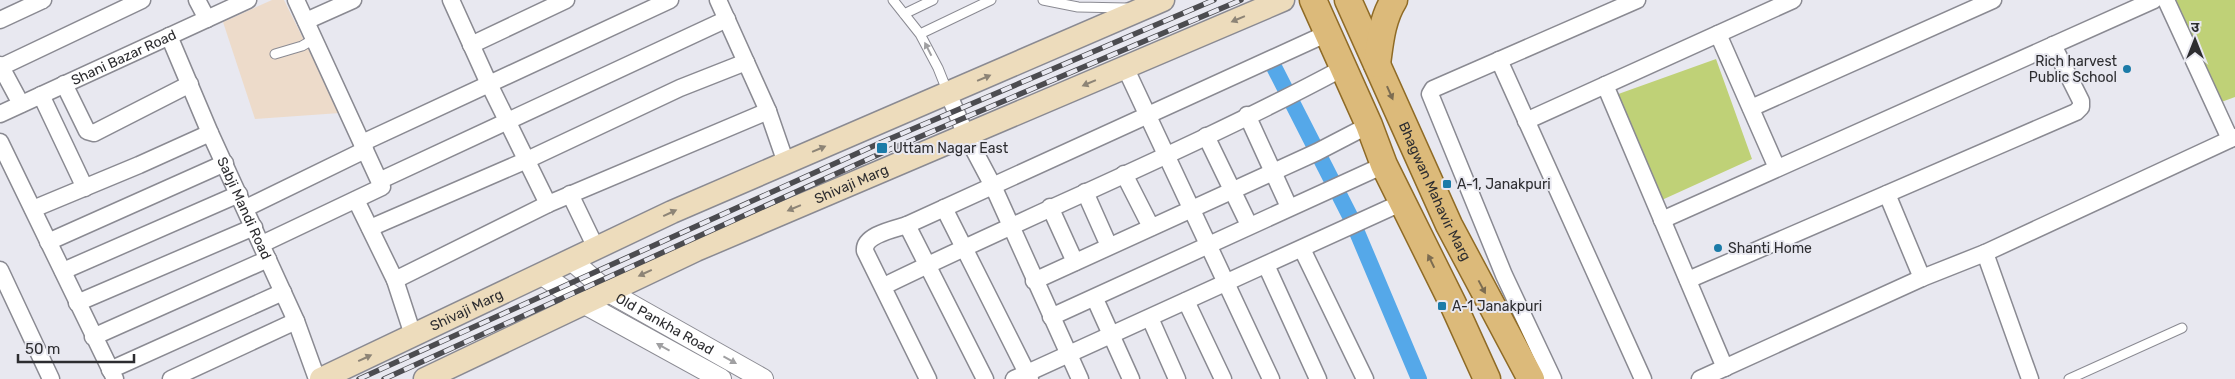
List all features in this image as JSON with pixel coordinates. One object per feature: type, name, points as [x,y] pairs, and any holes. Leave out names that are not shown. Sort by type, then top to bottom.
[{"type":"main road","name":"Shivaji Marg","points":[[425,379],[696,250],[1283,0]]},
{"type":"main road","points":[[1313,0],[1369,125],[1384,165],[1487,379]]},
{"type":"main road","name":"Bhagwan Mahavir Marg","points":[[1348,0],[1449,225],[1530,379]]},
{"type":"main road","points":[[1377,64],[1382,27],[1394,0]]},
{"type":"main road","name":"Shivaji Marg","points":[[321,379],[672,212],[1154,4]]},
{"type":"street","points":[[0,20],[43,0]]},
{"type":"street","points":[[21,104],[0,66],[142,0]]},
{"type":"street","points":[[197,0],[207,19]]},
{"type":"street","name":"Shani Bazar Road","points":[[0,114],[248,0]]},
{"type":"street","points":[[93,337],[265,252],[356,200],[381,189],[381,180],[296,0]]},
{"type":"street","points":[[306,21],[354,0]]},
{"type":"street","points":[[471,45],[566,0]]},
{"type":"street","points":[[63,271],[242,201],[364,146],[489,84],[670,0]]},
{"type":"street","points":[[718,0],[768,111],[786,163]]},
{"type":"street","points":[[1552,379],[1504,275],[1430,94],[1433,89],[1637,0]]},
{"type":"street","points":[[1526,121],[1792,0]]},
{"type":"street","points":[[1751,108],[1994,0]]},
{"type":"street","points":[[1662,220],[2154,0]]},
{"type":"street","points":[[1700,379],[1922,278],[1985,254],[2232,138],[2166,0]]},
{"type":"street","points":[[456,1],[471,45],[548,204]]},
{"type":"street","points":[[381,180],[727,19]]},
{"type":"street","points":[[928,379],[884,286],[865,251],[866,242],[1328,33]]},
{"type":"street","points":[[1718,34],[1777,168]]},
{"type":"street","name":"Sabji Mandi Road","points":[[169,36],[210,133],[226,163],[296,322],[317,379]]},
{"type":"street","points":[[1688,280],[2076,112],[2080,107],[2081,101],[2053,46]]},
{"type":"street","points":[[1499,60],[1643,379]]},
{"type":"street","points":[[370,228],[527,160],[680,88],[746,62]]},
{"type":"street","points":[[1125,67],[1168,155],[1207,244],[1271,379]]},
{"type":"street","points":[[884,286],[1010,225],[1168,155],[1247,115],[1289,97],[1343,68]]},
{"type":"street","points":[[64,84],[87,131],[99,132],[190,84]]},
{"type":"street","points":[[1605,85],[1725,368]]},
{"type":"street","points":[[948,94],[966,135],[993,186],[1034,281],[1080,379]]},
{"type":"street","points":[[41,95],[84,188]]},
{"type":"street","points":[[395,280],[570,194],[768,111]]},
{"type":"street","points":[[1247,115],[1289,207]]},
{"type":"street","points":[[1034,281],[1271,171],[1317,152],[1369,125]]},
{"type":"street","points":[[33,209],[210,133]]},
{"type":"street","points":[[1206,136],[1249,226]]},
{"type":"street","points":[[0,142],[112,374],[283,292]]},
{"type":"street","points":[[48,242],[226,163]]},
{"type":"street","points":[[1051,317],[1095,299],[1207,244],[1384,165]]},
{"type":"street","points":[[1124,174],[1151,227]]},
{"type":"street","points":[[1086,192],[1110,246]]},
{"type":"street","points":[[570,194],[596,248]]},
{"type":"street","points":[[1887,194],[1922,278]]},
{"type":"street","points":[[356,200],[395,280],[413,335]]},
{"type":"street","points":[[944,208],[1024,377],[1068,354],[1226,284],[1403,202]]},
{"type":"street","points":[[1050,208],[1075,262]]},
{"type":"street","points":[[907,225],[929,264],[985,379]]},
{"type":"street","points":[[77,303],[254,227]]},
{"type":"street","points":[[1302,249],[1365,379]]},
{"type":"street","points":[[1985,254],[2030,379]]},
{"type":"street","name":"Old Pankha Road","points":[[571,260],[607,291],[763,379]]},
{"type":"street","points":[[1266,265],[1318,379]]},
{"type":"street","points":[[0,270],[51,379]]},
{"type":"street","name":"Old Pankha Road","points":[[541,274],[583,303],[721,379]]},
{"type":"street","points":[[1095,299],[1131,379]]},
{"type":"street","points":[[1186,302],[1223,379]]},
{"type":"street","points":[[1150,318],[1177,379]]},
{"type":"street","points":[[170,379],[296,322]]},
{"type":"lane","points":[[893,0],[920,34],[938,68],[948,94]]},
{"type":"lane","points":[[904,14],[933,0]]},
{"type":"lane","points":[[920,34],[991,0]]},
{"type":"lane","points":[[1043,0],[1078,8],[1154,4]]},
{"type":"lane","points":[[275,54],[302,46],[314,38]]},
{"type":"lane","points":[[2069,379],[2182,328]]},
{"type":"shaded area","points":[[272,0],[284,0],[340,113],[255,119],[223,22]]},
{"type":"green space","points":[[2171,0],[2235,0],[2235,97],[2216,104]]},
{"type":"green space","points":[[1716,59],[1752,159],[1653,204],[1610,97]]},
{"type":"waterway","points":[[1274,67],[1351,218],[1419,379]]},
{"type":"railway","points":[[359,379],[880,143],[1214,0]]},
{"type":"railway","points":[[384,379],[884,152],[1241,0]]},
{"type":"place","name":"Rich harvest Public School","points":[[2127,69]]},
{"type":"place","name":"Uttam Nagar East","points":[[882,148]]},
{"type":"place","name":"A-1, Janakpuri","points":[[1447,184]]},
{"type":"place","name":"Shanti Home","points":[[1718,248]]},
{"type":"place","name":"A-1 Janakpuri","points":[[1442,306]]}]
